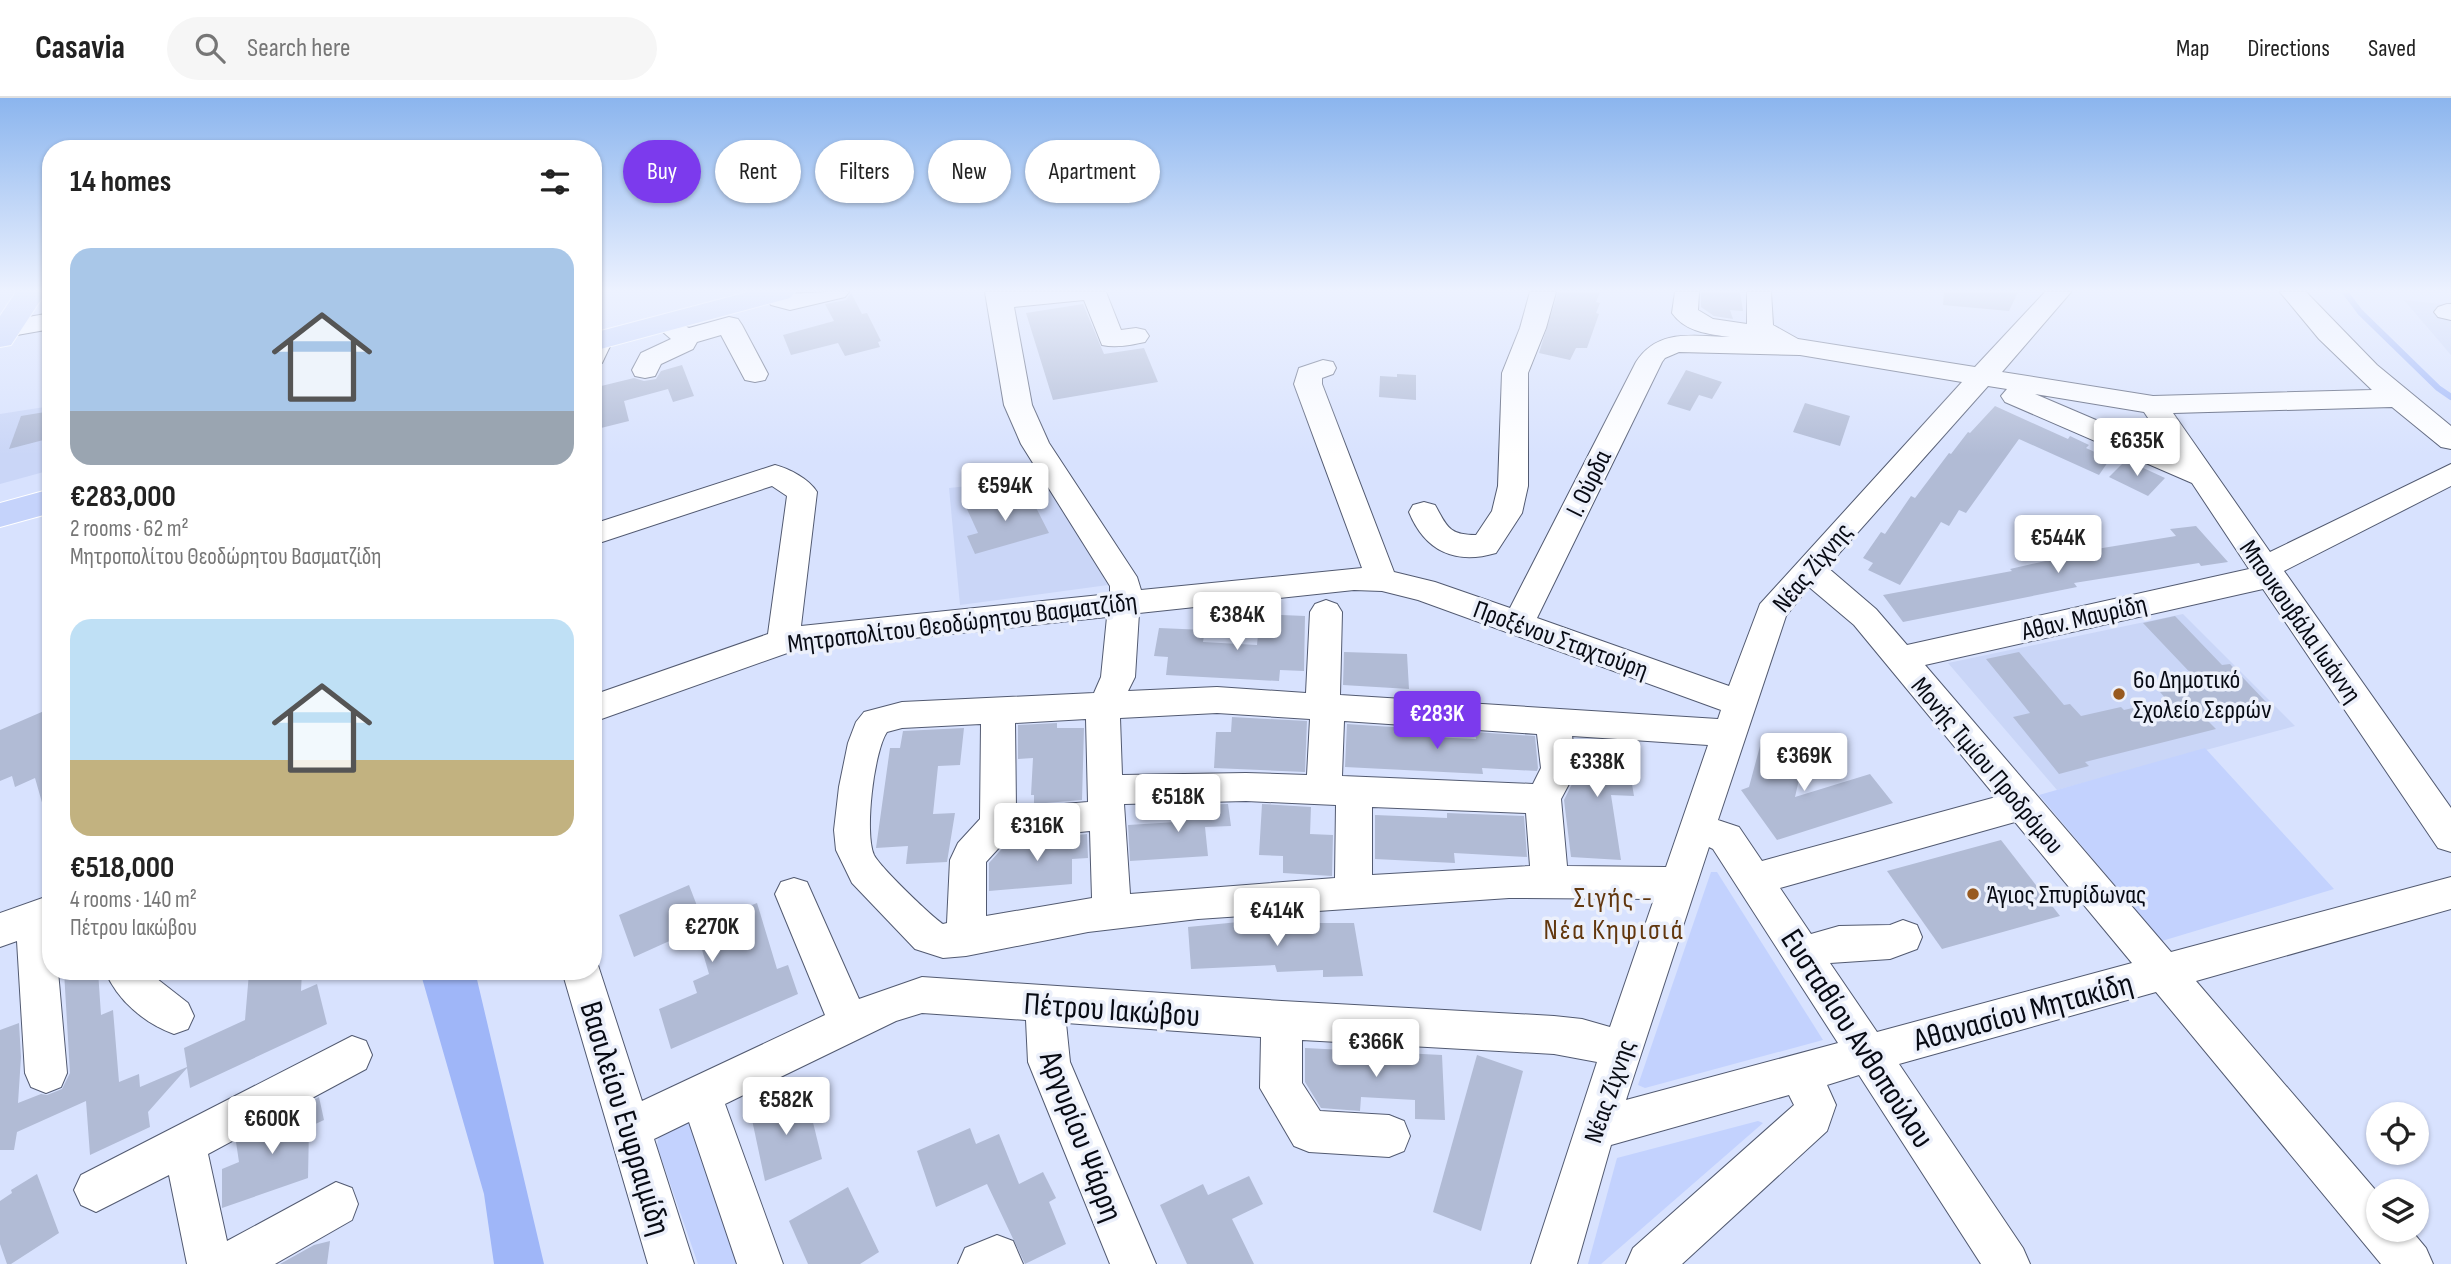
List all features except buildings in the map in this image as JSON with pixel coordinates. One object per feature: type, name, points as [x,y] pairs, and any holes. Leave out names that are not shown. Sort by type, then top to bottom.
[{"type":"main road","points":[[0,497],[42,485]]},
{"type":"main road","points":[[0,515],[42,503]]},
{"type":"street","points":[[645,370],[650,359],[679,346]]},
{"type":"street","points":[[745,346],[755,374]]},
{"type":"street","points":[[1013,346],[1018,405],[1040,454],[1123,580],[1126,602],[1120,629],[1118,677],[1102,723],[1112,912]]},
{"type":"street","points":[[1024,346],[1030,366]]},
{"type":"street","points":[[1424,512],[1429,528],[1442,539],[1462,547],[1485,545],[1507,513],[1513,486],[1515,373],[1526,346]]},
{"type":"street","name":"Ι. Ούρδα","points":[[1518,624],[1649,362],[1656,352],[1674,346]]},
{"type":"street","name":"Ι. Ούρδα","points":[[1778,346],[1800,347]]},
{"type":"street","name":"Νέας Ζίχνης","points":[[1554,1264],[1595,1129],[1766,622],[1790,587],[1990,379],[2016,346]]},
{"type":"street","points":[[2342,346],[2397,398],[2451,440]]},
{"type":"street","points":[[1800,347],[2153,405],[2397,398]]},
{"type":"street","points":[[1323,368],[1309,374],[1308,384],[1382,580]]},
{"type":"street","points":[[1990,379],[2012,395],[2202,476]]},
{"type":"street","name":"Μπουκουβάλα Ιωάννη","points":[[2153,405],[2451,837]]},
{"type":"street","name":"Αθαν. Μαυρίδη","points":[[1899,659],[2267,572],[2451,474]]},
{"type":"street","points":[[602,532],[775,475],[802,492],[783,641]]},
{"type":"street","name":"Μονής Τιμίου Προδρόμου","points":[[1807,569],[1851,603],[2366,1212]]},
{"type":"street","name":"Μητροπολίτου Θεοδώρητου Βασματζίδη","points":[[602,706],[783,641],[1335,580],[1382,580]]},
{"type":"street","name":"Προξένου Σταχτούρη","points":[[1382,580],[1414,587],[1518,624],[1734,718]]},
{"type":"street","points":[[1326,612],[1322,688],[1353,892]]},
{"type":"street","points":[[1679,883],[1509,882],[1353,892],[1112,912],[950,939],[913,921],[866,872],[855,852],[853,819],[867,732],[876,722],[892,717],[1217,699],[1325,709],[1553,722],[1734,718]]},
{"type":"street","points":[[950,939],[968,860],[972,852],[992,835],[997,825],[998,710]]},
{"type":"street","points":[[1550,882],[1543,799],[1559,769],[1553,722]]},
{"type":"street","points":[[997,825],[1105,802],[1216,786],[1543,799]]},
{"type":"street","points":[[1754,879],[2022,804]]},
{"type":"street","name":"Ευσταθίου Ανθοπούλου","points":[[1697,828],[1726,838],[2007,1264]]},
{"type":"street","name":"Αθανασίου Μητακίδη","points":[[1595,1129],[2451,893]]},
{"type":"street","points":[[794,894],[849,1023]]},
{"type":"street","points":[[29,919],[46,1073]]},
{"type":"street","points":[[1802,953],[1839,943],[1890,942],[1903,937]]},
{"type":"street","points":[[130,980],[136,988],[174,1016]]},
{"type":"street","name":"Βασιλείου Ευφραιμίδη","points":[[585,980],[671,1264]]},
{"type":"street","name":"Πέτρου Ιακώβου","points":[[629,1129],[849,1023],[906,998],[922,995],[1047,1006],[1554,1035],[1582,1038],[1623,1050]]},
{"type":"street","name":"Αργυρίου Ψάρρη","points":[[1047,1006],[1045,1045],[1049,1062],[1125,1262]]},
{"type":"street","points":[[1282,1020],[1281,1088],[1309,1131],[1389,1136]]},
{"type":"street","points":[[96,1190],[352,1055]]},
{"type":"street","points":[[1649,1264],[1812,1117],[1815,1105],[1800,1073]]},
{"type":"street","points":[[701,1095],[760,1264]]},
{"type":"street","points":[[184,1144],[210,1264]]},
{"type":"street","points":[[232,1264],[336,1204]]},
{"type":"street","name":"Μονής Τιμίου Προδρόμου","points":[[2392,1242],[2410,1264]]},
{"type":"street","points":[[981,1264],[997,1257],[1000,1264]]},
{"type":"shaded area","points":[[2444,346],[2451,346],[2451,355]]},
{"type":"shaded area","points":[[42,407],[42,472],[0,484],[0,414]]},
{"type":"shaded area","points":[[1044,478],[1108,585],[960,605],[949,488]]},
{"type":"shaded area","name":"6ο Δημοτικό Σχολείο Σερρών","points":[[2183,614],[2295,726],[2057,790],[1948,663]]},
{"type":"shaded area","points":[[2205,748],[2334,889],[2162,941],[2039,795]]},
{"type":"shaded area","points":[[1711,872],[1717,872],[1823,1040],[1645,1088],[1638,1085]]},
{"type":"shaded area","points":[[423,980],[477,980],[544,1264],[494,1264],[484,1194]]},
{"type":"shaded area","points":[[700,1113],[751,1264],[698,1264],[657,1146],[659,1134]]},
{"type":"shaded area","points":[[1758,1121],[1763,1123],[1601,1264],[1588,1264],[1617,1158]]},
{"type":"waterway","points":[[2395,346],[2451,397]]},
{"type":"place","name":"6ο Δημοτικό Σχολείο Σερρών","points":[[2119,694]]},
{"type":"place","name":"Άγιος Σπυρίδωνας","points":[[1973,894]]},
{"type":"district","name":"Σιγής - Νέα Κηφισιά","points":[[1614,913]]}]
